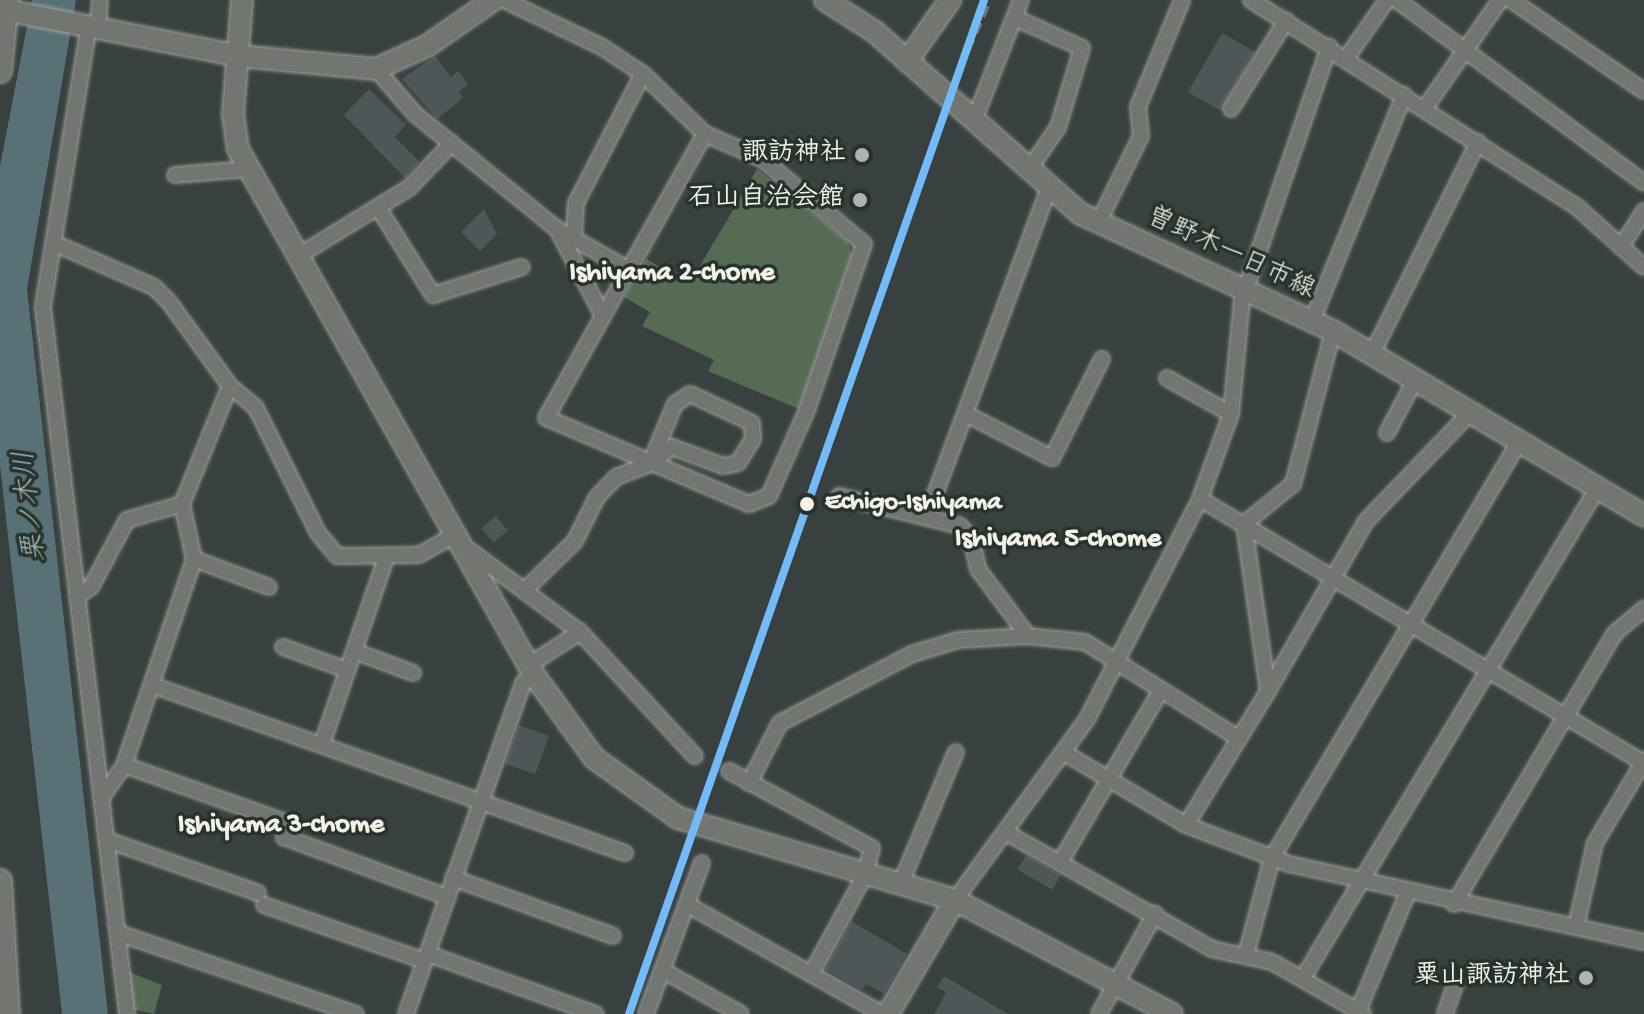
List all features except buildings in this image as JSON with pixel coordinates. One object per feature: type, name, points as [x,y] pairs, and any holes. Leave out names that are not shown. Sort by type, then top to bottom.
[{"type":"main road","points":[[0,71],[11,8]]},
{"type":"main road","points":[[0,881],[8,1014]]},
{"type":"street","points":[[56,244],[89,25],[100,0]]},
{"type":"street","points":[[242,0],[233,132],[248,169],[532,670],[594,758],[672,815],[955,900],[1172,1014]]},
{"type":"street","points":[[11,8],[239,56],[376,69],[427,46],[493,0]]},
{"type":"street","points":[[504,0],[602,47],[643,74],[705,134],[762,159],[864,244],[807,410],[769,496],[749,504],[546,418],[705,134]]},
{"type":"street","name":"曽野木一日市線","points":[[825,0],[907,61],[1048,191],[1098,223],[1333,331],[1644,516]]},
{"type":"street","points":[[907,61],[950,0]]},
{"type":"street","points":[[974,121],[1021,0]]},
{"type":"street","points":[[1098,223],[1141,136],[1138,107],[1182,0]]},
{"type":"street","points":[[1251,0],[1274,6],[1286,21],[1347,57],[1576,206],[1644,267]]},
{"type":"street","points":[[1347,57],[1387,0]]},
{"type":"street","points":[[1397,0],[1468,48],[1644,183]]},
{"type":"street","points":[[1425,108],[1500,0]]},
{"type":"street","points":[[1511,0],[1644,91]]},
{"type":"street","points":[[1015,18],[1082,48],[1058,127],[1028,171]]},
{"type":"street","points":[[1231,109],[1286,21]]},
{"type":"street","points":[[888,1014],[955,900],[1007,833],[1063,752],[1117,661],[1200,499],[1231,414],[1246,290],[1329,47]]},
{"type":"street","points":[[376,69],[415,114],[557,229],[629,270]]},
{"type":"street","points":[[574,239],[576,203],[643,74]]},
{"type":"street","points":[[1312,321],[1404,95]]},
{"type":"street","points":[[1372,354],[1478,142]]},
{"type":"street","points":[[298,256],[409,188],[452,143]]},
{"type":"street","points":[[175,175],[248,169]]},
{"type":"street","points":[[922,513],[966,414],[1048,191]]},
{"type":"street","points":[[379,209],[433,295],[522,267]]},
{"type":"street","points":[[1621,247],[1644,211]]},
{"type":"street","points":[[557,229],[603,316]]},
{"type":"street","points":[[127,1014],[43,307],[50,246],[56,244],[154,287],[230,386],[256,408],[318,533],[337,556],[386,558],[419,555],[461,540]]},
{"type":"street","points":[[1244,524],[1293,484],[1333,331]]},
{"type":"street","points":[[966,414],[1052,458],[1102,359]]},
{"type":"street","points":[[1167,378],[1231,414]]},
{"type":"street","points":[[1387,433],[1415,380]]},
{"type":"street","points":[[102,797],[124,765],[194,559],[182,504],[230,386]]},
{"type":"street","points":[[526,589],[575,541],[597,497],[616,477],[650,464],[665,450],[679,448],[723,466],[738,463],[753,439],[752,423],[690,394],[666,420],[650,464]]},
{"type":"street","points":[[1186,825],[1333,578],[1385,497],[1470,413]]},
{"type":"street","points":[[666,420],[679,448]]},
{"type":"street","points":[[1246,955],[1272,858],[1519,442]]},
{"type":"street","points":[[1303,978],[1597,489]]},
{"type":"street","points":[[839,496],[922,513],[968,531],[978,569],[1028,636]]},
{"type":"street","points":[[1200,499],[1644,762],[1595,843],[1576,927]]},
{"type":"street","points":[[78,596],[91,587],[127,520],[182,504]]},
{"type":"street","points":[[1244,524],[1268,691]]},
{"type":"street","points":[[461,540],[580,632],[695,756]]},
{"type":"street","points":[[322,744],[386,558]]},
{"type":"street","points":[[194,559],[269,587]]},
{"type":"street","points":[[1454,904],[1615,633],[1644,609]]},
{"type":"street","points":[[406,1014],[523,683],[532,670],[580,632]]},
{"type":"street","points":[[749,783],[780,723],[936,644],[1028,636],[1085,642],[1238,738]]},
{"type":"street","points":[[283,647],[347,670]]},
{"type":"street","points":[[354,651],[413,673]]},
{"type":"street","points":[[152,685],[625,853]]},
{"type":"street","points":[[1062,859],[1161,690]]},
{"type":"street","points":[[900,885],[956,752]]},
{"type":"street","points":[[1063,752],[1186,825],[1272,858],[1454,904],[1643,939]]},
{"type":"street","points":[[124,765],[288,823],[284,837],[447,897]]},
{"type":"street","points":[[729,771],[872,848],[865,875],[811,974]]},
{"type":"street","points":[[1007,833],[1062,859],[1212,949],[1246,955],[1303,978],[1360,1013],[1408,892]]},
{"type":"street","points":[[107,840],[261,899],[596,1014]]},
{"type":"street","points":[[647,1014],[702,863]]},
{"type":"street","points":[[453,878],[613,936]]},
{"type":"street","points":[[688,905],[882,1014]]},
{"type":"street","points":[[1099,1014],[1155,914]]},
{"type":"street","points":[[118,933],[356,1014]]},
{"type":"street","points":[[662,970],[741,1014]]},
{"type":"street","points":[[1445,1014],[1456,982]]},
{"type":"green space","points":[[757,169],[848,242],[852,255],[799,409],[708,371],[714,360],[642,326],[650,312],[624,297],[646,259],[690,283]]},
{"type":"green space","points":[[129,972],[162,985],[154,1014],[132,1009]]},
{"type":"water","name":"栗ノ木川","points":[[32,0],[76,0],[27,289],[108,1014],[62,1014],[0,465],[0,166]]},
{"type":"railway","points":[[961,66],[990,0]]},
{"type":"transit line","points":[[629,1014],[984,0]]},
{"type":"place","name":"諏訪神社","points":[[862,155]]},
{"type":"place","name":"石山自治会館","points":[[860,200]]},
{"type":"place","name":"Echigo-Ishiyama","points":[[807,504]]},
{"type":"place","name":"粟山諏訪神社","points":[[1586,978]]},
{"type":"district","name":"Ishiyama 2-chome","points":[[672,274]]},
{"type":"district","name":"Ishiyama 5-chome","points":[[1058,540]]},
{"type":"district","name":"Ishiyama 3-chome","points":[[281,826]]}]
